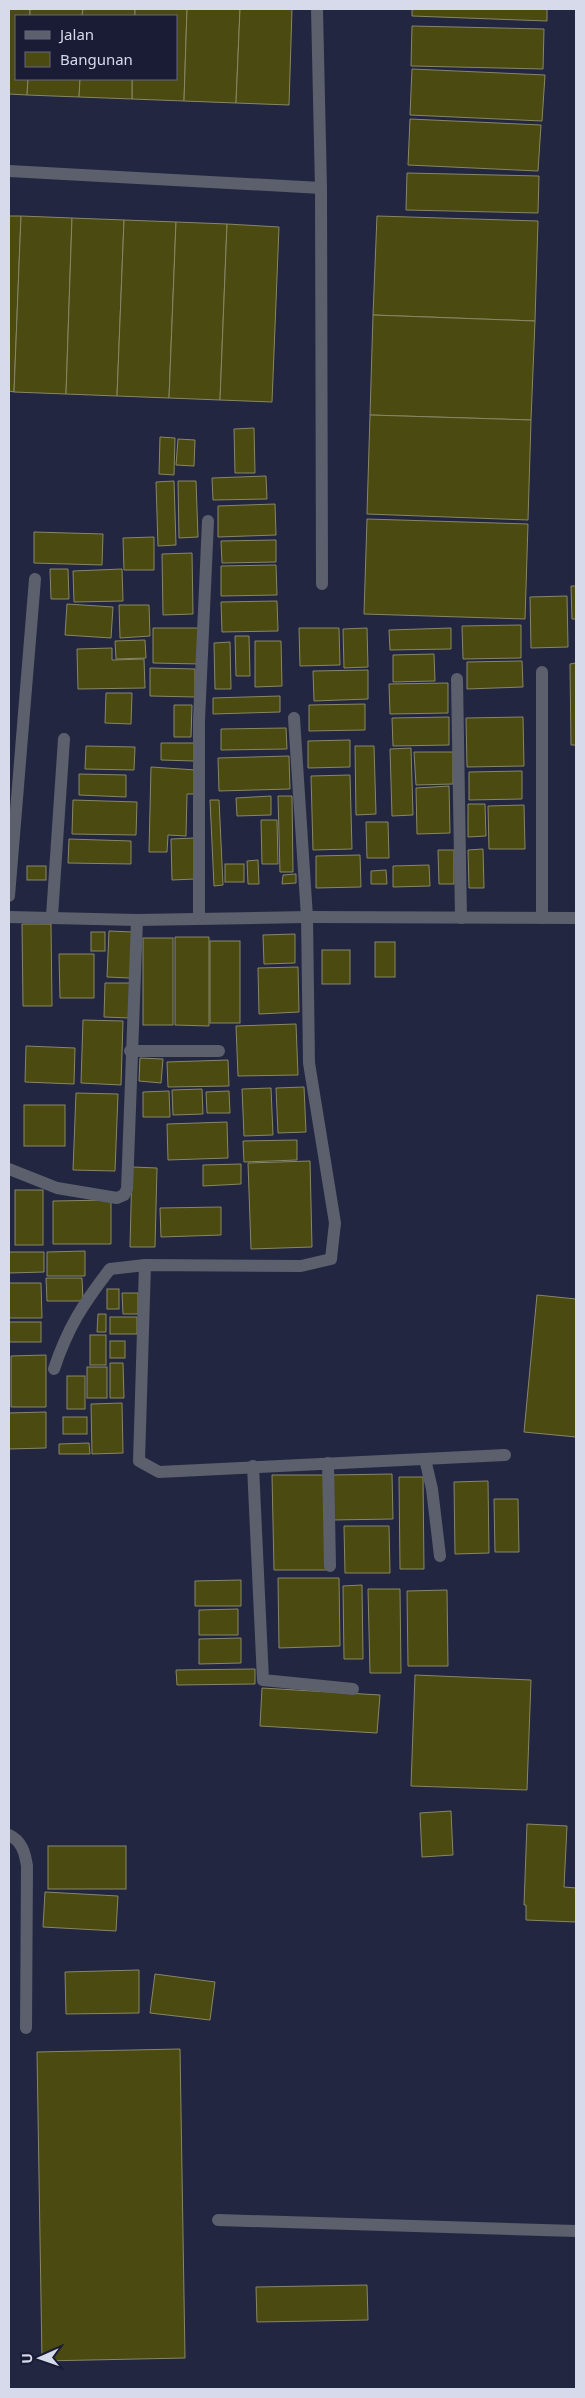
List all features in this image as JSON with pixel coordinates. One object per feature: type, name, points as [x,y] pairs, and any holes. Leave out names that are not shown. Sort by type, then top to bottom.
[{"type":"street","points":[[317,9],[321,188],[322,584]]},
{"type":"street","points":[[9,171],[321,188]]},
{"type":"street","points":[[199,918],[199,720],[208,521]]},
{"type":"street","points":[[9,896],[35,579]]},
{"type":"street","points":[[542,672],[542,918]]},
{"type":"street","points":[[457,679],[461,918]]},
{"type":"street","points":[[54,1369],[63,1343],[83,1303],[110,1269],[145,1265],[301,1266],[331,1259],[335,1223],[309,1063],[307,917],[294,718]]},
{"type":"street","points":[[52,916],[64,739]]},
{"type":"street","points":[[9,917],[52,916],[136,920],[307,917],[576,918]]},
{"type":"street","points":[[9,1169],[57,1188],[117,1198],[124,1195],[127,1189],[130,1051],[136,920]]},
{"type":"street","points":[[130,1051],[218,1051]]},
{"type":"street","points":[[145,1265],[139,1461],[159,1472],[505,1455]]},
{"type":"street","points":[[425,1459],[432,1489],[440,1556]]},
{"type":"street","points":[[328,1463],[330,1566]]},
{"type":"street","points":[[253,1466],[263,1680],[353,1689]]},
{"type":"street","points":[[9,1835],[17,1839],[27,1866],[26,2028]]},
{"type":"street","points":[[218,2220],[576,2231]]},
{"type":"building","points":[[9,9],[30,9],[30,15],[15,15],[15,80],[28,80],[27,95],[9,94]]},
{"type":"building","points":[[30,9],[83,9],[82,15],[30,15]]},
{"type":"building","points":[[83,9],[135,9],[135,15],[82,15]]},
{"type":"building","points":[[135,9],[187,9],[184,101],[132,99],[132,80],[178,80],[178,15],[135,15]]},
{"type":"building","points":[[187,9],[240,9],[236,103],[184,101]]},
{"type":"building","points":[[240,9],[292,9],[289,105],[236,103]]},
{"type":"building","points":[[412,9],[547,9],[547,21],[412,16]]},
{"type":"building","points":[[412,26],[544,29],[543,69],[411,66]]},
{"type":"building","points":[[412,69],[545,75],[542,121],[410,115]]},
{"type":"building","points":[[28,80],[80,80],[79,97],[27,95]]},
{"type":"building","points":[[80,80],[132,80],[132,99],[79,97]]},
{"type":"building","points":[[410,119],[541,125],[538,171],[408,165]]},
{"type":"building","points":[[407,173],[539,176],[538,213],[406,210]]},
{"type":"building","points":[[9,216],[21,216],[14,392],[9,391]]},
{"type":"building","points":[[21,216],[72,218],[66,394],[14,392]]},
{"type":"building","points":[[377,216],[538,221],[535,321],[373,315]]},
{"type":"building","points":[[72,218],[124,220],[117,396],[66,394]]},
{"type":"building","points":[[124,220],[176,222],[169,398],[117,396]]},
{"type":"building","points":[[176,222],[227,224],[220,400],[169,398]]},
{"type":"building","points":[[227,224],[279,227],[272,402],[220,400]]},
{"type":"building","points":[[373,315],[535,321],[531,420],[370,415]]},
{"type":"building","points":[[370,415],[531,420],[528,520],[367,514]]},
{"type":"building","points":[[254,428],[255,473],[235,473],[234,429]]},
{"type":"building","points":[[160,437],[175,438],[174,475],[159,474]]},
{"type":"building","points":[[178,439],[195,440],[194,466],[176,465]]},
{"type":"building","points":[[266,476],[267,499],[213,500],[212,478]]},
{"type":"building","points":[[174,481],[176,545],[158,546],[156,482]]},
{"type":"building","points":[[178,481],[196,481],[198,537],[179,538]]},
{"type":"building","points":[[275,504],[276,535],[218,537],[218,506]]},
{"type":"building","points":[[367,519],[528,524],[525,619],[364,614]]},
{"type":"building","points":[[34,532],[103,534],[102,565],[34,563]]},
{"type":"building","points":[[154,537],[154,570],[124,570],[123,538]]},
{"type":"building","points":[[276,540],[276,562],[222,563],[221,541]]},
{"type":"building","points":[[192,553],[193,614],[163,615],[162,554]]},
{"type":"building","points":[[276,565],[277,595],[221,596],[221,566]]},
{"type":"building","points":[[50,569],[68,569],[69,599],[51,599]]},
{"type":"building","points":[[122,569],[123,601],[74,602],[73,571]]},
{"type":"building","points":[[571,586],[576,586],[576,619],[572,619]]},
{"type":"building","points":[[567,596],[568,647],[531,648],[530,597]]},
{"type":"building","points":[[277,601],[278,631],[222,632],[221,602]]},
{"type":"building","points":[[67,604],[113,607],[111,638],[65,635]]},
{"type":"building","points":[[119,605],[149,605],[150,636],[120,638]]},
{"type":"building","points":[[521,625],[521,658],[463,659],[462,626]]},
{"type":"building","points":[[153,628],[200,628],[200,664],[153,663]]},
{"type":"building","points":[[299,628],[339,628],[340,665],[300,666]]},
{"type":"building","points":[[367,628],[368,667],[344,668],[343,629]]},
{"type":"building","points":[[451,628],[451,649],[390,650],[389,630]]},
{"type":"building","points":[[235,636],[249,636],[250,676],[236,676]]},
{"type":"building","points":[[145,640],[146,658],[116,659],[115,641]]},
{"type":"building","points":[[255,641],[281,641],[282,686],[255,687]]},
{"type":"building","points":[[230,642],[231,689],[215,689],[214,643]]},
{"type":"building","points":[[112,648],[112,660],[144,659],[145,688],[78,689],[77,649]]},
{"type":"building","points":[[434,654],[435,681],[393,682],[393,655]]},
{"type":"building","points":[[522,661],[523,687],[467,689],[467,662]]},
{"type":"building","points":[[576,663],[576,745],[571,745],[570,664]]},
{"type":"building","points":[[150,668],[195,669],[195,697],[150,696]]},
{"type":"building","points":[[368,670],[368,699],[314,701],[313,671]]},
{"type":"building","points":[[448,683],[448,713],[390,714],[389,684]]},
{"type":"building","points":[[106,693],[132,693],[131,724],[105,723]]},
{"type":"building","points":[[280,696],[280,712],[213,714],[213,698]]},
{"type":"building","points":[[365,704],[365,730],[309,731],[309,705]]},
{"type":"building","points":[[174,705],[192,705],[191,737],[174,737]]},
{"type":"building","points":[[449,717],[449,745],[393,746],[392,718]]},
{"type":"building","points":[[523,717],[524,766],[467,767],[466,718]]},
{"type":"building","points":[[286,728],[287,749],[221,750],[221,729]]},
{"type":"building","points":[[350,740],[350,767],[308,768],[308,741]]},
{"type":"building","points":[[161,743],[194,743],[194,761],[161,760]]},
{"type":"building","points":[[86,746],[135,747],[134,770],[85,769]]},
{"type":"building","points":[[355,746],[374,746],[376,814],[356,815]]},
{"type":"building","points":[[411,748],[413,815],[392,816],[390,749]]},
{"type":"building","points":[[414,752],[453,752],[453,784],[416,785]]},
{"type":"building","points":[[289,756],[290,789],[219,791],[218,758]]},
{"type":"building","points":[[151,767],[196,770],[195,794],[187,794],[186,836],[168,835],[167,852],[149,852]]},
{"type":"building","points":[[522,771],[522,799],[469,800],[469,772]]},
{"type":"building","points":[[79,774],[126,775],[126,797],[79,795]]},
{"type":"building","points":[[350,775],[352,849],[313,850],[311,776]]},
{"type":"building","points":[[449,786],[450,833],[417,834],[416,788]]},
{"type":"building","points":[[271,796],[271,815],[237,816],[236,798]]},
{"type":"building","points":[[278,796],[292,796],[293,872],[280,872]]},
{"type":"building","points":[[73,800],[137,802],[136,835],[72,834]]},
{"type":"building","points":[[210,800],[219,800],[223,885],[214,886]]},
{"type":"building","points":[[468,804],[485,804],[486,836],[468,837]]},
{"type":"building","points":[[524,805],[525,849],[489,849],[488,806]]},
{"type":"building","points":[[261,820],[277,820],[278,864],[262,864]]},
{"type":"building","points":[[366,822],[388,822],[389,858],[367,858]]},
{"type":"building","points":[[194,838],[195,879],[172,880],[171,839]]},
{"type":"building","points":[[69,839],[131,841],[131,864],[68,863]]},
{"type":"building","points":[[483,849],[484,888],[469,888],[468,850]]},
{"type":"building","points":[[438,850],[454,850],[454,884],[439,884]]},
{"type":"building","points":[[360,855],[361,887],[316,888],[316,856]]},
{"type":"building","points":[[258,860],[259,884],[248,884],[247,861]]},
{"type":"building","points":[[225,864],[244,864],[244,882],[225,882]]},
{"type":"building","points":[[429,865],[430,886],[393,887],[393,866]]},
{"type":"building","points":[[27,866],[46,866],[46,880],[27,880]]},
{"type":"building","points":[[386,870],[387,884],[371,884],[371,871]]},
{"type":"building","points":[[296,874],[296,883],[282,884],[283,875]]},
{"type":"building","points":[[22,924],[51,924],[52,1006],[23,1006]]},
{"type":"building","points":[[109,931],[133,932],[130,978],[107,977]]},
{"type":"building","points":[[91,932],[105,932],[105,951],[91,951]]},
{"type":"building","points":[[295,934],[295,963],[264,964],[263,935]]},
{"type":"building","points":[[175,937],[209,937],[209,1026],[175,1025]]},
{"type":"building","points":[[143,938],[173,938],[173,1025],[143,1025]]},
{"type":"building","points":[[210,941],[240,941],[240,1023],[210,1023]]},
{"type":"building","points":[[375,942],[395,942],[395,977],[375,977]]},
{"type":"building","points":[[322,950],[350,950],[350,984],[322,984]]},
{"type":"building","points":[[59,954],[94,954],[94,998],[60,998]]},
{"type":"building","points":[[298,967],[299,1012],[259,1014],[258,968]]},
{"type":"building","points":[[105,983],[131,983],[129,1018],[104,1017]]},
{"type":"building","points":[[83,1020],[123,1021],[121,1085],[81,1083]]},
{"type":"building","points":[[296,1024],[298,1075],[238,1076],[236,1026]]},
{"type":"building","points":[[26,1046],[75,1048],[74,1084],[25,1082]]},
{"type":"building","points":[[140,1058],[163,1059],[161,1083],[139,1081]]},
{"type":"building","points":[[228,1060],[229,1086],[168,1087],[167,1062]]},
{"type":"building","points":[[304,1087],[306,1132],[278,1133],[276,1088]]},
{"type":"building","points":[[271,1088],[273,1135],[244,1136],[242,1089]]},
{"type":"building","points":[[202,1089],[203,1114],[173,1115],[172,1090]]},
{"type":"building","points":[[169,1091],[170,1117],[143,1117],[143,1092]]},
{"type":"building","points":[[229,1091],[230,1113],[207,1113],[206,1092]]},
{"type":"building","points":[[76,1093],[118,1094],[115,1171],[73,1170]]},
{"type":"building","points":[[24,1105],[65,1105],[65,1146],[24,1146]]},
{"type":"building","points":[[227,1122],[228,1158],[168,1160],[167,1124]]},
{"type":"building","points":[[297,1140],[297,1160],[244,1162],[243,1141]]},
{"type":"building","points":[[310,1161],[312,1247],[251,1249],[248,1163]]},
{"type":"building","points":[[241,1164],[241,1184],[203,1186],[203,1165]]},
{"type":"building","points":[[132,1167],[157,1168],[155,1247],[130,1247]]},
{"type":"building","points":[[15,1190],[43,1190],[43,1245],[15,1245]]},
{"type":"building","points":[[111,1200],[111,1244],[53,1244],[53,1201]]},
{"type":"building","points":[[221,1207],[221,1235],[161,1237],[160,1208]]},
{"type":"building","points":[[85,1251],[85,1276],[47,1276],[47,1252]]},
{"type":"building","points":[[9,1252],[44,1252],[44,1272],[9,1273]]},
{"type":"building","points":[[46,1278],[82,1278],[83,1301],[47,1301]]},
{"type":"building","points":[[9,1283],[41,1283],[42,1318],[9,1318]]},
{"type":"building","points":[[107,1289],[119,1289],[119,1309],[107,1309]]},
{"type":"building","points":[[122,1293],[138,1293],[138,1314],[123,1314]]},
{"type":"building","points":[[537,1295],[576,1299],[576,1437],[524,1432]]},
{"type":"building","points":[[98,1314],[106,1314],[106,1332],[97,1332]]},
{"type":"building","points":[[110,1317],[137,1317],[137,1334],[110,1334]]},
{"type":"building","points":[[9,1322],[41,1322],[41,1342],[9,1342]]},
{"type":"building","points":[[90,1335],[106,1335],[106,1365],[90,1365]]},
{"type":"building","points":[[110,1341],[125,1341],[125,1358],[110,1358]]},
{"type":"building","points":[[46,1355],[46,1407],[11,1407],[11,1356]]},
{"type":"building","points":[[110,1363],[123,1363],[124,1398],[110,1398]]},
{"type":"building","points":[[87,1367],[107,1367],[107,1398],[87,1398]]},
{"type":"building","points":[[67,1376],[85,1376],[85,1409],[67,1409]]},
{"type":"building","points":[[122,1403],[123,1453],[92,1454],[91,1404]]},
{"type":"building","points":[[46,1412],[46,1448],[9,1449],[9,1413]]},
{"type":"building","points":[[63,1417],[87,1417],[87,1434],[63,1434]]},
{"type":"building","points":[[89,1443],[90,1454],[59,1454],[59,1444]]},
{"type":"building","points":[[392,1474],[393,1519],[332,1520],[331,1475]]},
{"type":"building","points":[[272,1475],[325,1475],[326,1570],[274,1570]]},
{"type":"building","points":[[399,1477],[423,1477],[424,1569],[400,1569]]},
{"type":"building","points":[[488,1481],[489,1553],[455,1554],[454,1482]]},
{"type":"building","points":[[494,1499],[518,1499],[519,1552],[495,1552]]},
{"type":"building","points":[[344,1526],[389,1526],[390,1573],[345,1573]]},
{"type":"building","points":[[278,1578],[339,1578],[340,1646],[279,1648]]},
{"type":"building","points":[[241,1580],[241,1606],[195,1606],[195,1581]]},
{"type":"building","points":[[362,1585],[363,1659],[344,1659],[343,1586]]},
{"type":"building","points":[[368,1589],[400,1589],[401,1673],[370,1673]]},
{"type":"building","points":[[447,1590],[448,1666],[408,1666],[407,1591]]},
{"type":"building","points":[[238,1609],[238,1635],[199,1635],[199,1610]]},
{"type":"building","points":[[241,1638],[241,1663],[199,1664],[199,1639]]},
{"type":"building","points":[[255,1669],[255,1684],[177,1685],[176,1670]]},
{"type":"building","points":[[415,1675],[531,1680],[527,1790],[411,1786]]},
{"type":"building","points":[[262,1688],[380,1695],[377,1733],[260,1726]]},
{"type":"building","points":[[451,1811],[453,1855],[422,1857],[420,1813]]},
{"type":"building","points":[[527,1824],[567,1826],[564,1887],[576,1888],[576,1922],[526,1920],[526,1905],[524,1905]]},
{"type":"building","points":[[48,1846],[126,1846],[126,1889],[48,1889]]},
{"type":"building","points":[[45,1892],[118,1896],[116,1931],[43,1927]]},
{"type":"building","points":[[139,1970],[139,2013],[66,2014],[65,1972]]},
{"type":"building","points":[[155,1974],[215,1982],[210,2020],[150,2013]]},
{"type":"building","points":[[180,2049],[185,2358],[42,2361],[37,2052]]},
{"type":"building","points":[[367,2285],[368,2320],[257,2322],[256,2287]]}]
